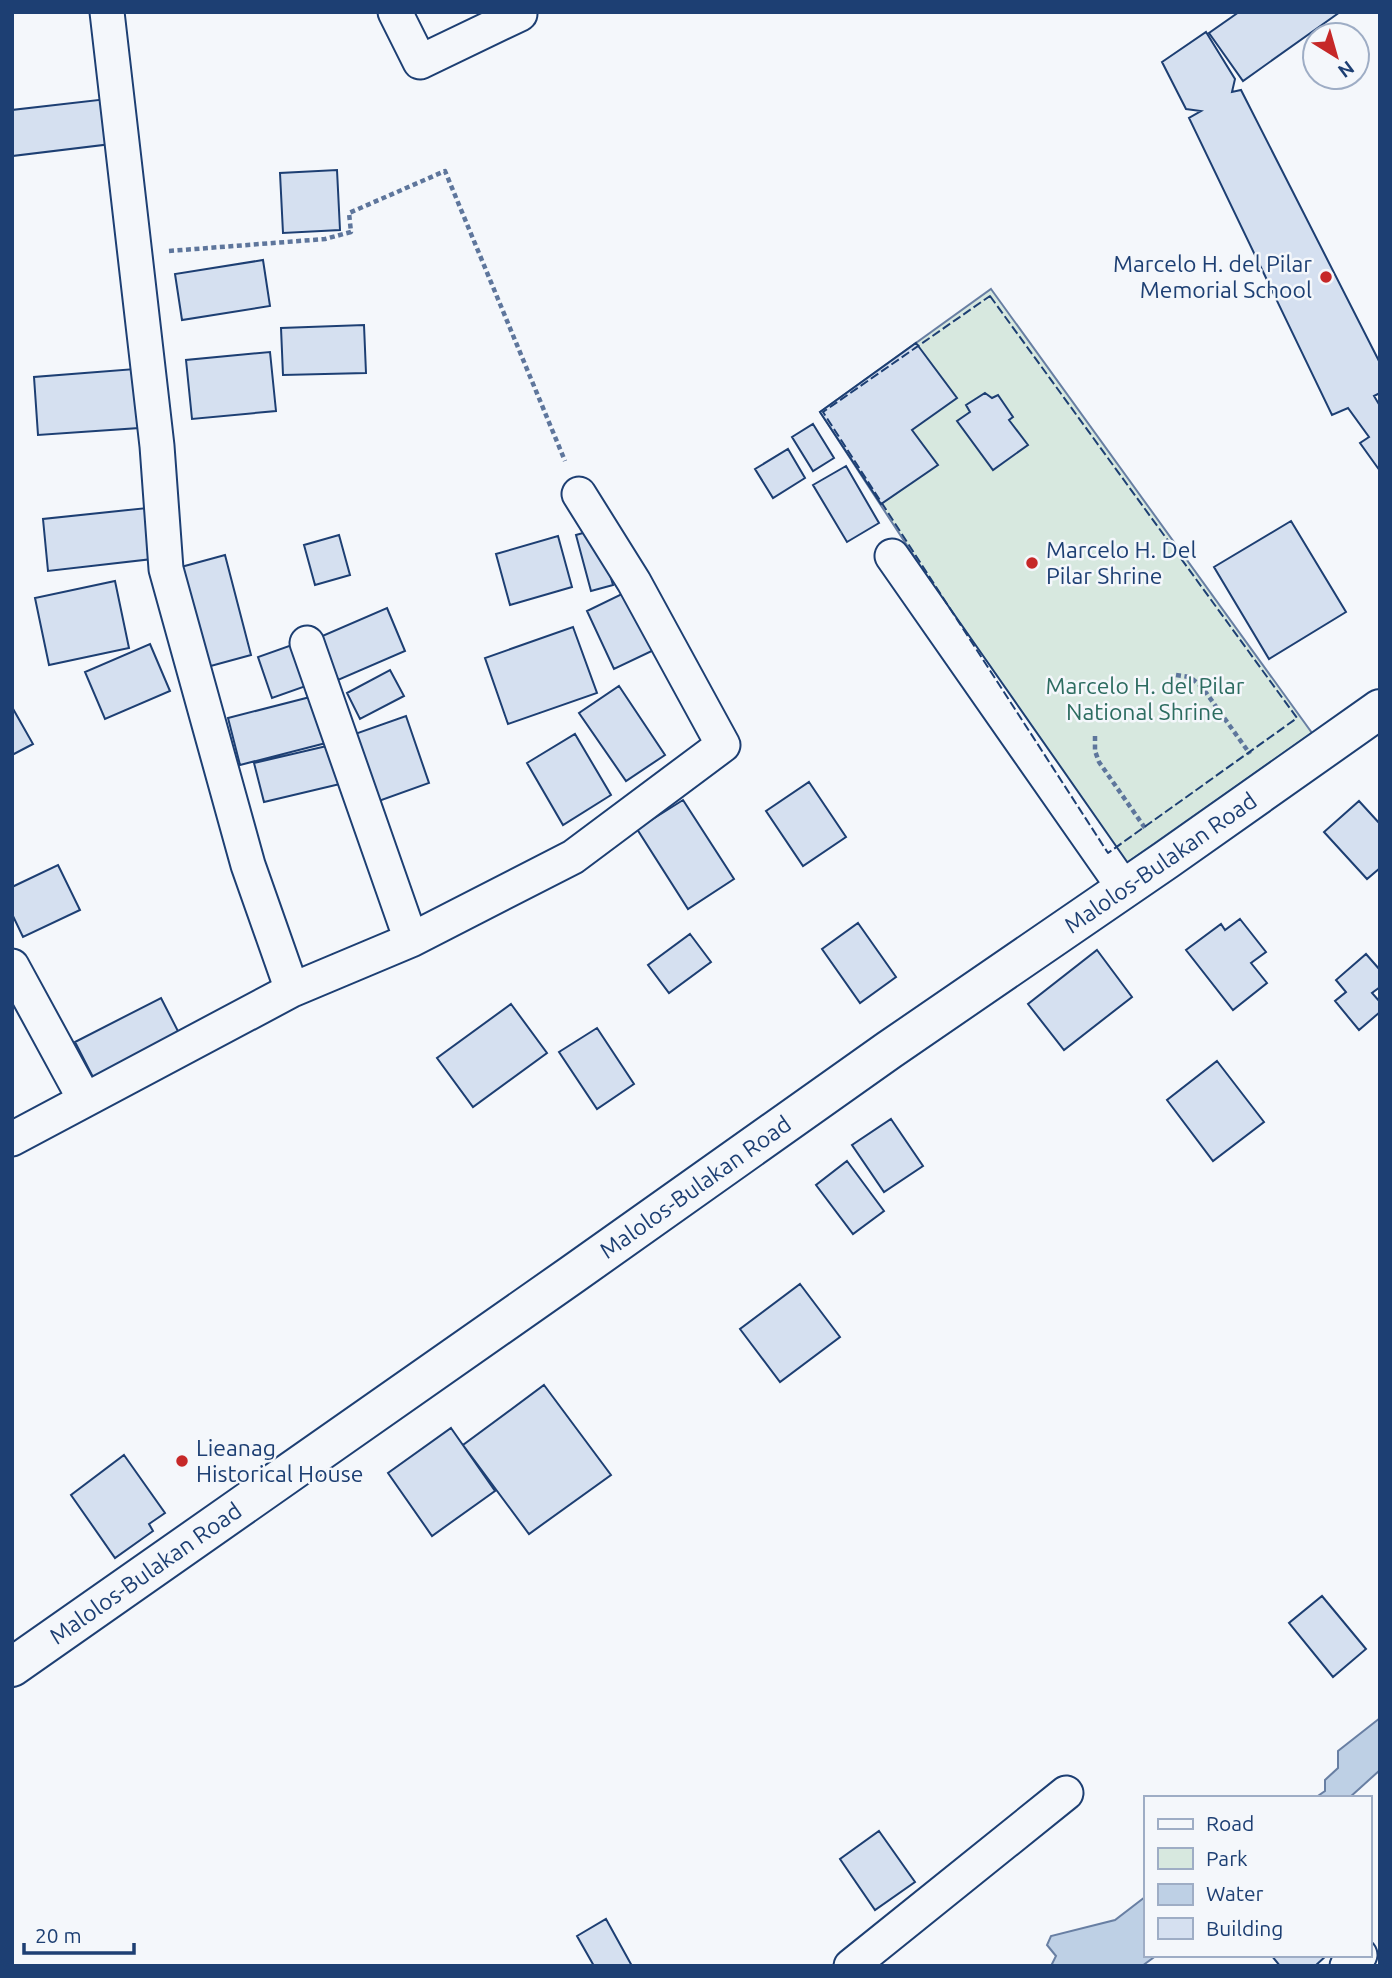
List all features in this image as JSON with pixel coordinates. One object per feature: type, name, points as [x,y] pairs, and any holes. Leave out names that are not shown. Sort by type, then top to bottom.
[{"type":"main road","name":"Malolos-Bulakan Road","points":[[12,1667],[573,1275],[889,1050],[1380,709]]},
{"type":"street","points":[[107,12],[157,446],[166,569],[248,865],[292,990]]},
{"type":"street","points":[[395,12],[420,62],[520,14]]},
{"type":"street","points":[[12,1139],[292,990],[411,940],[573,858],[723,745],[634,582],[579,494]]},
{"type":"street","points":[[892,556],[1124,888]]},
{"type":"street","points":[[307,643],[411,940]]},
{"type":"street","points":[[12,966],[85,1100]]},
{"type":"street","points":[[851,1966],[1066,1793]]},
{"type":"path","points":[[135,254],[325,239],[351,232],[349,214],[445,171],[579,494]]},
{"type":"path","points":[[1176,675],[1190,677],[1202,687],[1273,785]]},
{"type":"path","points":[[1095,736],[1095,751],[1099,762],[1166,860]]},
{"type":"green space","name":"Marcelo H. del Pilar National Shrine","points":[[991,289],[1312,733],[1118,869],[820,412]]},
{"type":"water","points":[[1380,1718],[1380,1770],[1351,1796],[1318,1796],[1325,1791],[1325,1780],[1338,1768],[1338,1751]]},
{"type":"water","points":[[1144,1898],[1144,1957],[1154,1957],[1142,1966],[1051,1966],[1056,1956],[1047,1945],[1051,1936],[1115,1920]]},
{"type":"building","points":[[1239,12],[1340,12],[1327,21],[1301,21],[1301,40],[1243,81],[1209,33]]},
{"type":"building","points":[[1206,32],[1235,79],[1232,92],[1241,90],[1380,363],[1380,393],[1374,396],[1380,406],[1380,471],[1360,443],[1369,437],[1348,408],[1332,415],[1189,118],[1201,111],[1186,109],[1162,62]]},
{"type":"building","points":[[107,99],[111,144],[12,156],[12,110]]},
{"type":"building","points":[[337,170],[340,230],[283,233],[280,173]]},
{"type":"building","points":[[263,260],[270,306],[182,320],[175,274]]},
{"type":"building","points":[[364,325],[366,373],[283,375],[281,328]]},
{"type":"building","points":[[916,343],[957,398],[912,430],[938,465],[881,504],[820,412]]},
{"type":"building","points":[[270,352],[276,411],[192,419],[186,360]]},
{"type":"building","points":[[135,369],[139,428],[38,435],[34,377]]},
{"type":"building","points":[[985,393],[992,398],[998,395],[1013,417],[1009,420],[1028,445],[993,470],[957,421],[970,412],[966,405]]},
{"type":"building","points":[[813,424],[834,458],[813,471],[792,437]]},
{"type":"building","points":[[788,449],[805,478],[773,498],[755,469]]},
{"type":"building","points":[[846,466],[879,523],[847,542],[813,485]]},
{"type":"building","points":[[147,508],[152,559],[48,571],[43,519]]},
{"type":"building","points":[[1291,521],[1346,612],[1269,659],[1214,567]]},
{"type":"building","points":[[597,529],[613,585],[591,591],[576,535]]},
{"type":"building","points":[[339,535],[350,575],[315,585],[304,545]]},
{"type":"building","points":[[558,536],[572,587],[510,605],[496,554]]},
{"type":"building","points":[[225,555],[251,655],[207,667],[181,567]]},
{"type":"building","points":[[115,581],[129,648],[49,665],[35,598]]},
{"type":"building","points":[[628,591],[656,649],[614,669],[587,611]]},
{"type":"building","points":[[387,608],[405,651],[338,680],[320,637]]},
{"type":"building","points":[[573,627],[597,693],[508,724],[485,658]]},
{"type":"building","points":[[150,644],[170,691],[105,719],[85,672]]},
{"type":"building","points":[[292,645],[306,686],[272,698],[258,657]]},
{"type":"building","points":[[390,670],[404,696],[360,719],[347,693]]},
{"type":"building","points":[[619,686],[665,755],[626,781],[579,713]]},
{"type":"building","points":[[314,696],[326,743],[240,765],[228,718]]},
{"type":"building","points":[[12,707],[33,744],[12,755]]},
{"type":"building","points":[[406,716],[429,783],[376,802],[352,735]]},
{"type":"building","points":[[575,734],[611,795],[563,825],[527,763]]},
{"type":"building","points":[[331,745],[340,784],[264,802],[254,763]]},
{"type":"building","points":[[809,782],[846,837],[803,866],[766,811]]},
{"type":"building","points":[[683,800],[734,879],[688,909],[637,829]]},
{"type":"building","points":[[1359,801],[1380,824],[1380,868],[1367,879],[1324,832]]},
{"type":"building","points":[[58,865],[80,910],[23,937],[12,914],[12,887]]},
{"type":"building","points":[[1240,919],[1266,952],[1251,963],[1267,983],[1233,1010],[1186,950],[1221,924],[1225,930]]},
{"type":"building","points":[[858,923],[896,977],[860,1003],[822,949]]},
{"type":"building","points":[[690,934],[711,962],[669,993],[648,965]]},
{"type":"building","points":[[1097,950],[1132,997],[1064,1050],[1028,1004]]},
{"type":"building","points":[[1366,954],[1380,970],[1380,987],[1372,993],[1380,1002],[1380,1012],[1359,1030],[1335,1001],[1346,992],[1336,980]]},
{"type":"building","points":[[161,998],[182,1039],[96,1083],[75,1042]]},
{"type":"building","points":[[511,1004],[547,1053],[473,1107],[437,1058]]},
{"type":"building","points":[[597,1028],[634,1084],[597,1109],[559,1052]]},
{"type":"building","points":[[1217,1061],[1264,1122],[1213,1161],[1167,1100]]},
{"type":"building","points":[[891,1119],[923,1166],[884,1192],[852,1145]]},
{"type":"building","points":[[847,1161],[884,1211],[853,1234],[816,1185]]},
{"type":"building","points":[[800,1284],[840,1337],[780,1382],[740,1329]]},
{"type":"building","points":[[544,1385],[611,1475],[529,1534],[463,1445]]},
{"type":"building","points":[[451,1428],[495,1491],[432,1536],[388,1473]]},
{"type":"building","points":[[124,1455],[165,1513],[149,1524],[153,1531],[115,1558],[71,1495]]},
{"type":"building","points":[[1322,1596],[1366,1649],[1333,1677],[1289,1623]]},
{"type":"building","points":[[879,1831],[915,1882],[875,1910],[840,1859]]},
{"type":"building","points":[[606,1919],[632,1966],[594,1966],[577,1936]]},
{"type":"building","points":[[1273,1957],[1325,1957],[1315,1966],[1280,1966]]},
{"type":"fence","points":[[990,296],[1297,718],[1108,853],[823,412],[990,296]]},
{"type":"place","name":"Marcelo H. del Pilar Memorial School","points":[[1326,277]]},
{"type":"place","name":"Marcelo H. Del Pilar Shrine","points":[[1032,563]]},
{"type":"place","name":"Lieanag Historical House","points":[[182,1461]]}]
